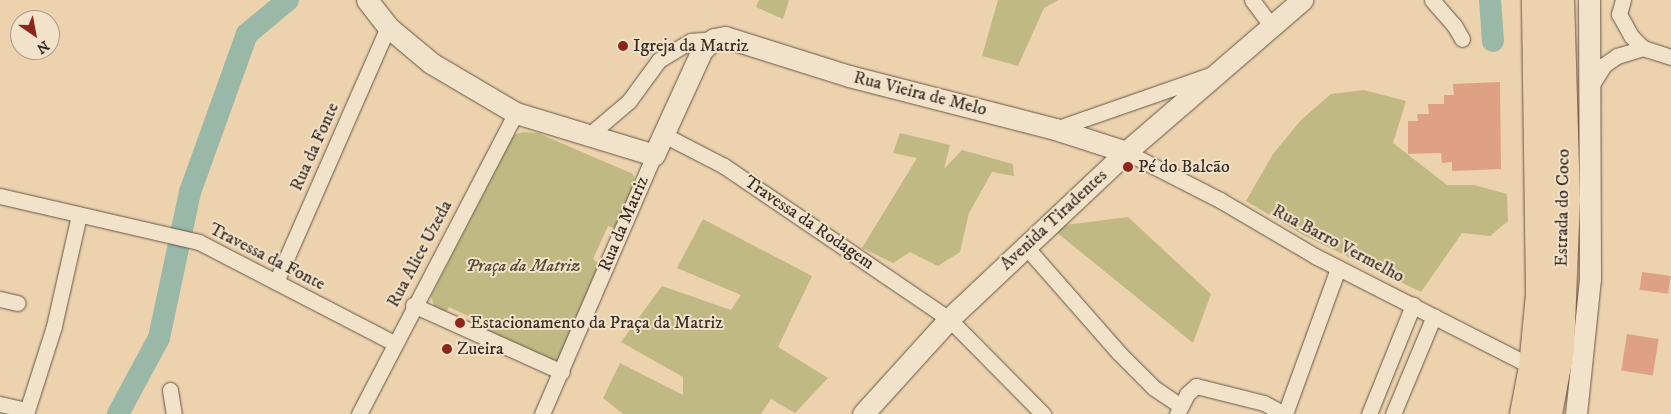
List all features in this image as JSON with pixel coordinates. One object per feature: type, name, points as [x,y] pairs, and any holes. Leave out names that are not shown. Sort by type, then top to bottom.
[{"type":"highway","name":"Estrada do Coco","points":[[1524,414],[1533,367],[1540,294],[1536,0]]},
{"type":"highway","name":"Estrada do Coco","points":[[1548,414],[1560,348],[1566,199],[1560,0]]},
{"type":"street","points":[[367,0],[388,27],[430,63],[516,113],[654,155]]},
{"type":"street","points":[[1252,0],[1272,27]]},
{"type":"street","name":"Avenida Tiradentes","points":[[863,414],[949,319],[1126,152],[1221,72],[1302,0]]},
{"type":"street","points":[[1432,0],[1454,25],[1462,40]]},
{"type":"street","points":[[1576,414],[1590,279],[1591,87],[1589,0]]},
{"type":"street","points":[[1623,0],[1619,14],[1623,25],[1643,48],[1671,57]]},
{"type":"street","name":"Rua da Fonte","points":[[276,282],[388,27]]},
{"type":"street","name":"Rua Vieira de Melo","points":[[714,39],[732,38],[849,76],[1055,129],[1126,152]]},
{"type":"street","points":[[588,136],[629,101],[659,60],[691,42],[714,39]]},
{"type":"street","name":"Rua da Matriz","points":[[542,414],[562,372],[654,155],[702,50],[714,39]]},
{"type":"street","points":[[1591,87],[1604,65],[1617,56],[1643,48]]},
{"type":"street","points":[[1055,129],[1221,72]]},
{"type":"street","name":"Rua Alice Uzeda","points":[[359,414],[413,305],[516,113]]},
{"type":"street","name":"Travessa da Rodagem","points":[[664,135],[724,166],[949,319],[1043,414]]},
{"type":"street","name":"Rua Barro Vermelho","points":[[1126,152],[1220,200],[1338,268],[1533,367]]},
{"type":"street","name":"Travessa da Fonte","points":[[0,196],[199,242],[394,343]]},
{"type":"street","points":[[0,404],[27,412],[54,326],[79,215]]},
{"type":"street","points":[[1026,247],[1126,360],[1179,410],[1190,389],[1209,387],[1264,403],[1285,414],[1338,268]]},
{"type":"street","points":[[0,299],[18,303]]},
{"type":"street","points":[[413,305],[562,372]]},
{"type":"street","points":[[1369,414],[1413,306]]},
{"type":"street","points":[[1394,414],[1434,316]]},
{"type":"street","points":[[170,390],[174,414]]},
{"type":"green space","points":[[759,0],[789,0],[783,19],[756,7]]},
{"type":"green space","points":[[998,0],[1059,0],[1044,8],[1018,66],[982,56]]},
{"type":"green space","points":[[1364,90],[1406,101],[1393,143],[1447,185],[1474,185],[1507,194],[1508,221],[1490,236],[1462,233],[1421,292],[1303,235],[1246,201],[1273,154],[1301,120],[1331,94]]},
{"type":"green space","name":"Praça da Matriz","points":[[524,132],[538,133],[633,174],[637,187],[619,229],[608,226],[593,259],[601,266],[555,367],[482,334],[483,323],[449,307],[444,315],[435,309],[431,296],[514,135]]},
{"type":"green space","points":[[900,133],[950,145],[944,169],[962,150],[1013,164],[1014,176],[992,172],[969,213],[960,252],[938,266],[910,252],[893,263],[862,248],[917,158],[893,153]]},
{"type":"green space","points":[[1128,217],[1211,294],[1193,343],[1050,227]]},
{"type":"green space","points":[[703,219],[812,276],[778,347],[828,378],[795,413],[771,399],[761,414],[623,414],[603,398],[620,363],[683,395],[683,377],[621,342],[662,286],[731,310],[741,295],[677,268]]},
{"type":"building","points":[[1500,82],[1501,169],[1452,171],[1452,162],[1442,163],[1441,153],[1408,154],[1408,121],[1418,121],[1417,114],[1429,114],[1428,104],[1444,104],[1444,95],[1454,95],[1453,84]]},
{"type":"building","points":[[1642,272],[1671,276],[1668,294],[1639,290]]},
{"type":"building","points":[[1627,334],[1659,339],[1653,376],[1621,371]]},
{"type":"waterway","points":[[118,414],[159,338],[190,192],[247,34],[288,0]]},
{"type":"waterway","points":[[1490,0],[1493,41]]},
{"type":"place","name":"Igreja da Matriz","points":[[623,46]]},
{"type":"place","name":"Pé do Balcão","points":[[1128,167]]},
{"type":"place","name":"Estacionamento da Praça da Matriz","points":[[460,323]]},
{"type":"place","name":"Zueira","points":[[447,349]]}]
